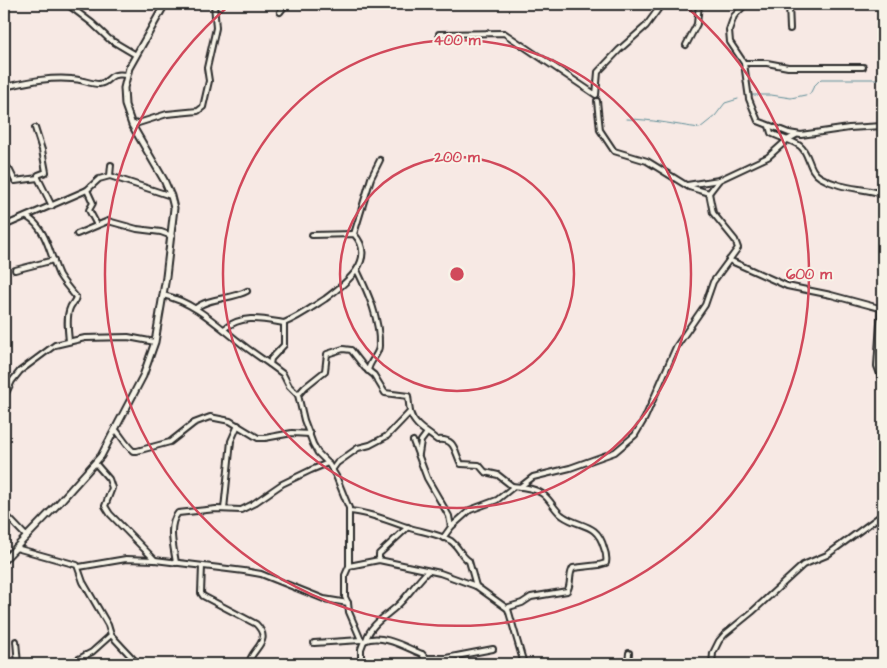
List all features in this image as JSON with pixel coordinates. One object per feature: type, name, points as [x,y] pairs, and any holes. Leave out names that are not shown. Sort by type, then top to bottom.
[{"type":"main road","points":[[4,560],[101,456],[142,376],[155,342],[172,236],[174,208],[171,196],[132,125],[124,105],[124,88],[127,75],[136,55],[165,4]]},
{"type":"street","points":[[68,4],[109,39],[136,55]]},
{"type":"street","points":[[132,125],[167,114],[198,111],[203,107],[208,81],[207,68],[216,28],[214,4]]},
{"type":"street","points":[[280,12],[286,4]]},
{"type":"street","points":[[439,34],[504,33],[596,95],[598,72],[646,26],[662,4]]},
{"type":"street","points":[[686,45],[697,24],[699,4]]},
{"type":"street","points":[[746,4],[734,16],[729,30],[730,42],[744,63],[749,100],[758,121],[796,135],[808,135],[849,128],[883,126]]},
{"type":"street","points":[[789,4],[790,29]]},
{"type":"street","points":[[744,63],[767,63],[788,67],[863,67]]},
{"type":"street","points":[[4,87],[42,79],[73,79],[100,84],[112,75],[127,75]]},
{"type":"street","points":[[597,101],[600,130],[614,151],[647,161],[689,188],[709,193]]},
{"type":"street","points":[[769,126],[771,133],[800,146],[814,172],[819,177],[848,189],[871,190],[883,194]]},
{"type":"street","points":[[35,128],[46,172],[38,175],[38,178]]},
{"type":"street","points":[[686,185],[718,180],[768,157],[787,140],[796,135]]},
{"type":"street","points":[[354,234],[372,178],[380,160]]},
{"type":"street","points":[[4,163],[15,181],[38,178]]},
{"type":"street","points":[[110,176],[111,165]]},
{"type":"street","points":[[4,226],[87,190],[99,180],[110,176],[171,196]]},
{"type":"street","points":[[38,178],[52,206]]},
{"type":"street","points":[[520,487],[533,477],[570,468],[616,452],[635,435],[645,418],[676,347],[705,305],[713,282],[738,248],[735,240],[713,213],[709,193],[718,180]]},
{"type":"street","points":[[87,190],[92,203],[89,210],[97,225]]},
{"type":"street","points":[[27,217],[32,219],[44,234],[63,281],[76,297],[76,301],[70,308],[68,316],[69,341]]},
{"type":"street","points":[[77,234],[108,221],[172,236]]},
{"type":"street","points":[[312,235],[354,234]]},
{"type":"street","points":[[224,329],[230,324],[245,319],[265,318],[284,323],[301,316],[335,292],[354,275],[360,263],[362,246],[354,234]]},
{"type":"street","points":[[15,270],[54,260]]},
{"type":"street","points":[[729,260],[787,286],[831,295],[882,309],[877,366],[883,382]]},
{"type":"street","points":[[357,269],[368,292],[377,324],[379,347],[368,371]]},
{"type":"street","points":[[199,310],[196,308],[198,305],[238,296],[247,292]]},
{"type":"street","points":[[163,295],[185,302],[199,310],[283,374],[289,386],[298,395],[304,420],[318,453],[328,463],[342,488],[350,511],[349,566],[345,575],[344,588],[349,612],[364,640]]},
{"type":"street","points":[[270,364],[271,359],[284,345],[284,323]]},
{"type":"street","points":[[4,396],[12,381],[20,372],[55,345],[85,338],[128,337],[155,342]]},
{"type":"street","points":[[298,395],[325,370],[327,354],[343,348],[351,350],[368,371],[374,375],[385,393],[408,396],[412,419],[437,440],[444,439],[452,444],[461,464],[479,466],[485,472],[498,475],[512,486],[545,495],[564,517],[583,524],[596,532],[601,539],[607,561],[598,565],[573,568],[570,571],[570,587],[567,591],[532,597],[522,603],[509,607],[508,610]]},
{"type":"street","points":[[332,470],[337,462],[358,448],[370,445],[387,436],[410,412]]},
{"type":"street","points":[[116,430],[124,438],[130,449],[137,451],[170,442],[194,423],[210,417],[221,418],[238,425],[258,438],[292,433],[310,434]]},
{"type":"street","points":[[224,509],[231,441],[238,425]]},
{"type":"street","points":[[419,455],[421,441],[427,433]]},
{"type":"street","points":[[413,441],[427,478],[449,516],[451,527]]},
{"type":"street","points":[[95,463],[109,478],[112,488],[106,506],[110,514],[155,560]]},
{"type":"street","points":[[176,563],[172,524],[176,515],[184,511],[241,510],[282,484],[328,463]]},
{"type":"street","points":[[443,538],[451,527],[467,512],[497,500],[512,486]]},
{"type":"street","points":[[350,511],[372,515],[443,538],[455,544],[465,559],[469,561],[476,586]]},
{"type":"street","points":[[4,513],[26,536]]},
{"type":"street","points":[[712,664],[713,653],[718,641],[803,565],[827,555],[883,514]]},
{"type":"street","points":[[379,560],[379,554],[408,527]]},
{"type":"street","points":[[16,548],[71,563],[79,567],[114,559],[155,560],[261,574],[324,599],[348,603]]},
{"type":"street","points":[[349,566],[379,560],[404,564],[446,575],[476,586],[508,610],[524,664]]},
{"type":"street","points":[[202,566],[201,593],[203,596],[256,624],[260,628],[263,636],[262,642],[249,659],[249,664]]},
{"type":"street","points":[[79,567],[83,582],[108,625],[111,635],[138,664]]},
{"type":"street","points":[[361,664],[364,640],[375,625],[398,605],[428,571]]},
{"type":"street","points":[[69,664],[86,656],[111,635]]},
{"type":"street","points":[[314,642],[383,639],[422,654],[426,658],[446,658],[493,649]]},
{"type":"street","points":[[16,641],[18,664]]},
{"type":"street","points":[[628,664],[629,653]]},
{"type":"street","points":[[422,654],[424,657],[423,664]]},
{"type":"street","points":[[84,664],[86,656]]},
{"type":"waterway","points":[[749,95],[771,95],[791,98],[810,94],[814,86],[821,79],[883,79]]},
{"type":"waterway","points":[[626,119],[700,128],[715,116],[725,103],[738,99]]}]
